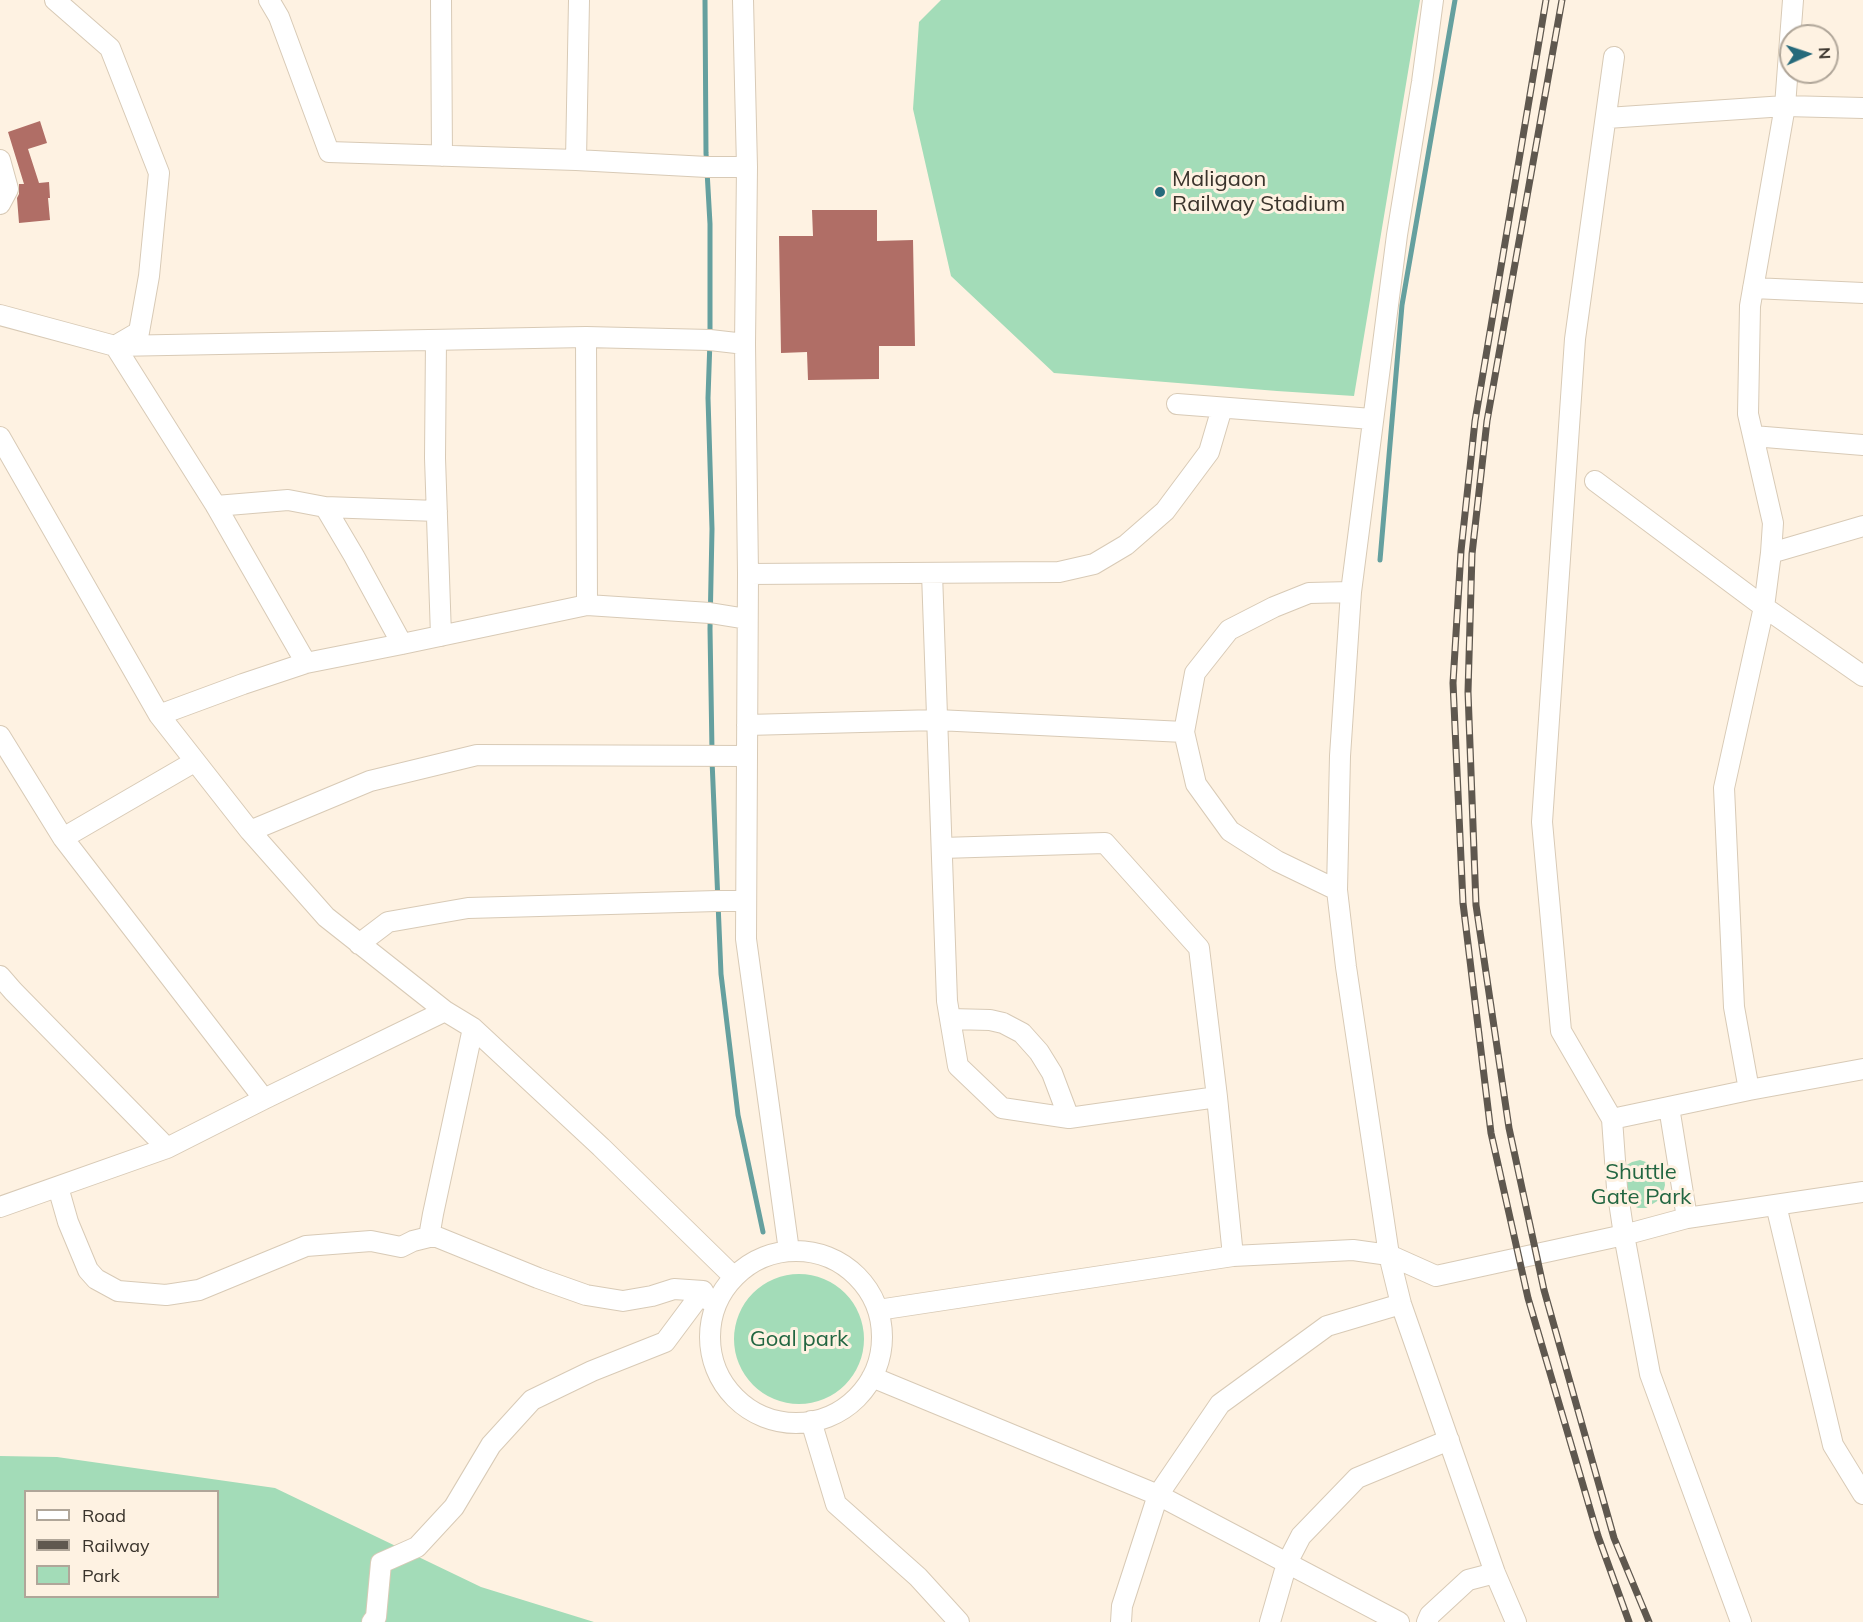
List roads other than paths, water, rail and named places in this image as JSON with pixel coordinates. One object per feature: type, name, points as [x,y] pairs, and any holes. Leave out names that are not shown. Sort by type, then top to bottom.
[{"type":"street","points":[[55,0],[110,48],[159,173],[149,276],[139,332],[115,346]]},
{"type":"street","points":[[269,0],[279,17],[329,152],[576,160],[707,168],[747,167]]},
{"type":"street","points":[[441,0],[442,156]]},
{"type":"street","points":[[576,160],[579,0]]},
{"type":"street","points":[[743,0],[747,167],[746,939],[789,1251]]},
{"type":"street","points":[[1433,0],[1397,235],[1351,592],[1340,756],[1337,890],[1346,967],[1389,1255],[1401,1304],[1495,1573],[1516,1622]]},
{"type":"street","points":[[1749,1090],[1734,1007],[1724,788],[1764,607],[1771,553],[1773,523],[1748,414],[1750,306],[1785,106],[1793,0]]},
{"type":"street","points":[[1614,57],[1575,339],[1542,822],[1561,1031],[1612,1119],[1617,1188],[1624,1235],[1650,1374],[1741,1622]]},
{"type":"street","points":[[1607,118],[1785,106],[1863,108]]},
{"type":"street","points":[[0,160],[8,189],[0,204]]},
{"type":"street","points":[[1753,288],[1863,293]]},
{"type":"street","points":[[0,315],[115,346],[586,337],[710,340],[745,344]]},
{"type":"street","points":[[586,337],[587,606]]},
{"type":"street","points":[[436,340],[435,458],[441,636]]},
{"type":"street","points":[[115,346],[216,507],[306,663]]},
{"type":"street","points":[[1177,404],[1372,419]]},
{"type":"street","points":[[748,574],[1059,572],[1094,564],[1126,545],[1165,511],[1209,452],[1222,408]]},
{"type":"street","points":[[1753,436],[1863,445]]},
{"type":"street","points":[[1,440],[159,715],[250,831],[326,917],[445,1011],[473,1028],[602,1147],[734,1277]]},
{"type":"street","points":[[1595,481],[1764,607],[1863,676]]},
{"type":"street","points":[[216,507],[288,500],[325,507],[437,511]]},
{"type":"street","points":[[325,507],[402,644]]},
{"type":"street","points":[[1771,553],[1863,526]]},
{"type":"street","points":[[933,573],[947,1001],[958,1066],[1002,1108],[1069,1118],[1217,1097]]},
{"type":"street","points":[[1337,890],[1277,861],[1230,831],[1196,784],[1184,732],[1195,673],[1229,630],[1310,592],[1351,592]]},
{"type":"street","points":[[159,715],[306,663],[587,606],[710,613],[747,619]]},
{"type":"street","points":[[747,725],[938,720],[1184,732]]},
{"type":"street","points":[[0,736],[63,838],[264,1099]]},
{"type":"street","points":[[250,831],[370,781],[477,755],[747,756]]},
{"type":"street","points":[[63,838],[194,762]]},
{"type":"street","points":[[942,848],[1105,843],[1199,948],[1233,1256]]},
{"type":"street","points":[[359,944],[388,922],[468,908],[746,901]]},
{"type":"street","points":[[0,975],[6,994],[167,1148]]},
{"type":"street","points":[[0,1208],[167,1148],[445,1011]]},
{"type":"street","points":[[950,1019],[990,1020],[1003,1023],[1022,1033],[1039,1052],[1052,1073],[1069,1118]]},
{"type":"street","points":[[429,1237],[473,1028]]},
{"type":"street","points":[[1612,1119],[1863,1069]]},
{"type":"street","points":[[1669,1107],[1687,1218]]},
{"type":"street","points":[[58,1187],[68,1222],[88,1270],[96,1279],[118,1291],[166,1295],[199,1290],[306,1246],[371,1241],[401,1247],[412,1241],[429,1237],[586,1294],[623,1301],[674,1289],[703,1291]]},
{"type":"street","points":[[878,1310],[1233,1256],[1353,1250],[1389,1255],[1436,1276],[1624,1235],[1687,1218],[1863,1192]]},
{"type":"street","points":[[1776,1205],[1833,1445],[1863,1494]]},
{"type":"street","points":[[789,1251],[818,1253],[844,1265],[865,1284],[878,1310],[882,1333],[880,1356],[872,1377],[858,1398],[837,1413],[811,1421],[791,1423],[769,1419],[749,1409],[732,1394],[719,1376],[712,1354],[710,1332],[715,1310],[723,1292],[734,1277],[750,1264],[769,1255],[789,1251]]},
{"type":"street","points":[[703,1291],[715,1310]]},
{"type":"street","points":[[372,1622],[376,1617],[381,1563],[417,1547],[454,1507],[491,1444],[532,1400],[592,1371],[664,1342],[703,1291]]},
{"type":"street","points":[[1121,1622],[1122,1606],[1158,1495],[1220,1404],[1327,1326],[1401,1304]]},
{"type":"street","points":[[872,1377],[1158,1495],[1400,1622]]},
{"type":"street","points":[[811,1421],[836,1504],[918,1577],[959,1622]]},
{"type":"street","points":[[1270,1622],[1287,1563],[1301,1536],[1357,1478],[1449,1440]]},
{"type":"street","points":[[1427,1622],[1430,1614],[1468,1580],[1495,1573]]},
{"type":"waterway","points":[[705,0],[706,153],[710,224],[708,398],[712,529],[710,629],[712,751]]},
{"type":"waterway","points":[[1380,560],[1402,305],[1455,0]]},
{"type":"waterway","points":[[712,760],[721,974],[738,1115],[763,1232]]},
{"type":"railway","points":[[1546,0],[1475,421],[1461,551],[1453,683],[1463,903],[1491,1133],[1528,1298],[1598,1536],[1629,1622]]},
{"type":"railway","points":[[1562,0],[1487,421],[1472,554],[1468,692],[1476,905],[1509,1128],[1544,1290],[1614,1538],[1649,1622]]},
{"type":"place","name":"Maligaon Railway Stadium","points":[[1160,192]]},
{"type":"park label","name":"Shuttle Gate Park","points":[[1641,1184]]},
{"type":"park label","name":"Goal park","points":[[799,1339]]}]
